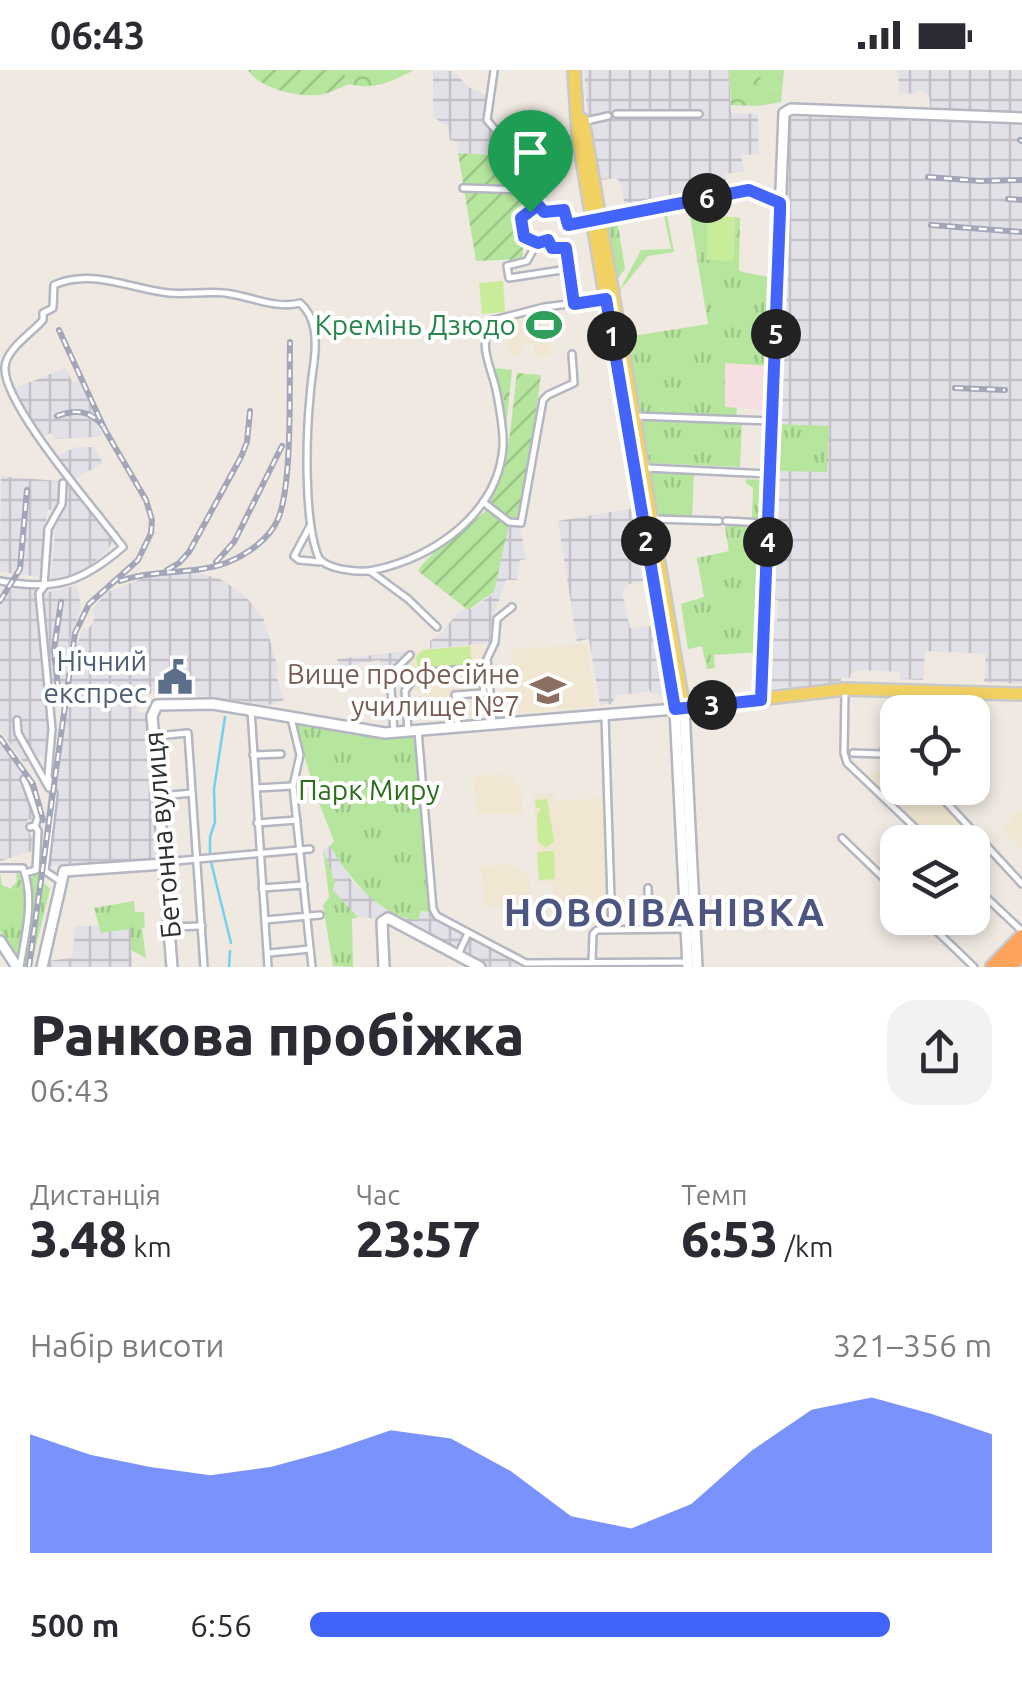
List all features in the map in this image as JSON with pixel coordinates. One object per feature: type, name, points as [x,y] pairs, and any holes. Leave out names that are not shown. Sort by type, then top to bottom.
[{"type":"highway","points":[[992,967],[1022,934]]},
{"type":"highway","points":[[1008,967],[1022,952]]},
{"type":"main road","points":[[574,70],[578,135],[680,709],[846,689],[1022,694]]},
{"type":"main road","points":[[577,96],[595,219]]},
{"type":"street","points":[[494,70],[487,120],[503,139],[510,162],[538,205],[544,212],[564,210],[568,225],[749,190],[780,203]]},
{"type":"street","points":[[583,121],[612,115],[699,114]]},
{"type":"street","points":[[761,700],[782,119],[1022,118]]},
{"type":"street","points":[[528,133],[538,205]]},
{"type":"street","points":[[526,185],[537,185]]},
{"type":"street","points":[[463,188],[521,190],[530,212]]},
{"type":"street","points":[[538,205],[521,216],[524,236],[538,243]]},
{"type":"street","points":[[568,269],[509,278],[507,266],[526,261],[538,243],[548,240],[552,248],[565,247],[574,304]]},
{"type":"street","points":[[0,581],[44,587],[82,578],[123,547],[45,449],[4,368],[8,358],[44,320],[43,313],[53,308],[54,285],[83,278],[165,292],[226,292],[285,307],[300,303],[311,318],[315,340],[308,435],[312,524],[321,562]]},
{"type":"street","points":[[312,524],[294,556],[300,560],[370,571],[433,549],[483,502],[496,477],[503,446],[497,394],[485,357],[488,324],[495,318],[610,298]]},
{"type":"street","points":[[483,502],[509,522],[522,523],[544,400],[574,383],[572,354]]},
{"type":"street","points":[[630,417],[773,421]]},
{"type":"street","points":[[638,469],[771,474]]},
{"type":"street","points":[[60,881],[45,870],[52,820],[48,776],[52,729],[39,602],[44,587],[48,529],[62,504],[63,483]]},
{"type":"street","points":[[648,514],[769,523]]},
{"type":"street","points":[[370,571],[437,627]]},
{"type":"street","points":[[493,724],[488,654],[495,642],[495,622],[512,608]]},
{"type":"street","points":[[394,732],[390,675],[410,654]]},
{"type":"street","points":[[458,727],[455,695],[484,693],[482,668],[418,672],[405,691],[437,916],[518,960],[537,964],[693,964]]},
{"type":"street","points":[[846,689],[847,763],[912,825]]},
{"type":"street","name":"Бетонна вулиця","points":[[172,967],[152,710],[156,705],[213,704],[251,710]]},
{"type":"street","points":[[268,967],[251,710],[364,732],[394,732],[680,709]]},
{"type":"street","points":[[680,709],[686,929],[693,964]]},
{"type":"street","points":[[680,709],[693,964]]},
{"type":"street","points":[[604,714],[612,929]]},
{"type":"street","points":[[291,718],[300,755],[293,786],[312,967]]},
{"type":"street","points":[[17,720],[18,733],[51,791]]},
{"type":"street","points":[[153,736],[188,733],[204,967]]},
{"type":"street","points":[[853,753],[880,754]]},
{"type":"street","points":[[253,756],[281,754]]},
{"type":"street","points":[[24,779],[38,818],[33,826],[36,870],[25,873]]},
{"type":"street","points":[[255,788],[293,786]]},
{"type":"street","points":[[158,796],[192,793]]},
{"type":"street","points":[[949,805],[1022,884]]},
{"type":"street","points":[[257,823],[297,820]]},
{"type":"street","points":[[842,838],[880,875]]},
{"type":"street","points":[[42,967],[62,872],[69,868],[310,849]]},
{"type":"street","points":[[0,868],[23,868],[25,873],[28,906],[18,967]]},
{"type":"street","points":[[262,888],[304,885]]},
{"type":"street","points":[[648,888],[649,929]]},
{"type":"street","points":[[990,902],[1022,934]]},
{"type":"street","points":[[264,920],[320,915]]},
{"type":"street","points":[[384,967],[384,918],[480,967]]},
{"type":"street","points":[[169,927],[202,926]]},
{"type":"street","points":[[592,962],[593,934],[597,930],[686,929]]},
{"type":"street","points":[[458,955],[468,933]]},
{"type":"street","points":[[941,935],[974,967]]},
{"type":"street","points":[[0,941],[18,967]]},
{"type":"street","points":[[267,953],[310,950]]},
{"type":"shaded area","points":[[584,70],[729,70],[731,113],[758,114],[759,154],[741,155],[744,171],[725,174],[727,189],[625,206],[620,182],[616,178],[601,180],[587,111]]},
{"type":"shaded area","points":[[898,70],[1022,70],[1022,113],[930,107],[929,95],[920,89],[915,94],[899,93]]},
{"type":"shaded area","points":[[433,71],[452,71],[470,88],[488,96],[487,116],[499,133],[505,156],[458,153],[458,142],[450,140],[448,126],[433,117]]},
{"type":"shaded area","points":[[787,116],[1022,125],[1022,684],[984,682],[986,654],[925,651],[923,680],[900,679],[900,672],[860,670],[851,673],[850,678],[841,678],[841,682],[769,689],[770,621],[777,621],[778,600],[771,599],[789,165],[785,163]]},
{"type":"shaded area","points":[[547,310],[551,354],[535,358],[533,343],[521,344],[522,356],[510,356],[506,317]]},
{"type":"shaded area","points":[[725,363],[770,366],[767,410],[725,407]]},
{"type":"shaded area","points":[[65,368],[73,383],[78,381],[97,418],[102,434],[97,437],[56,439],[51,433],[42,437],[13,389]]},
{"type":"shaded area","points":[[76,447],[93,447],[103,463],[75,479],[58,461],[59,455]]},
{"type":"shaded area","points":[[1,476],[57,481],[64,478],[113,540],[108,550],[84,571],[51,580],[57,509],[47,510],[41,577],[0,572]]},
{"type":"shaded area","points":[[634,508],[646,580],[629,584],[622,593],[630,628],[653,626],[665,694],[653,695],[648,688],[648,692],[617,695],[611,704],[600,705],[589,639],[577,641],[558,521]]},
{"type":"shaded area","points":[[509,524],[520,527],[526,559],[520,560],[517,580],[506,580],[491,623],[490,643],[430,649],[430,641],[457,614],[493,594]]},
{"type":"shaded area","points":[[196,572],[222,580],[245,596],[263,617],[284,700],[269,705],[136,693],[137,712],[147,712],[159,860],[48,866],[73,658],[83,627],[88,630],[95,618],[92,610],[107,592],[146,577]]},
{"type":"shaded area","points":[[77,585],[81,608],[71,636],[62,706],[51,708],[41,594]]},
{"type":"shaded area","points":[[14,586],[34,587],[48,734],[46,757],[24,763],[0,730],[0,605]]},
{"type":"shaded area","name":"Вище професійне училище №7","points":[[482,644],[488,716],[423,721],[421,692],[412,690],[411,682],[398,668],[418,650]]},
{"type":"shaded area","name":"Вище професійне училище №7","points":[[587,644],[595,706],[506,715],[501,674],[514,673],[512,649]]},
{"type":"shaded area","points":[[418,650],[393,673],[386,674],[379,660],[339,667],[337,659]]},
{"type":"shaded area","points":[[0,744],[26,779],[19,782],[33,812],[32,819],[27,820],[31,837],[35,837],[35,850],[0,861]]},
{"type":"shaded area","points":[[880,772],[880,789],[865,774]]},
{"type":"shaded area","points":[[500,774],[514,779],[521,789],[523,814],[477,814],[473,776]]},
{"type":"shaded area","points":[[554,793],[555,801],[603,798],[608,924],[589,925],[553,891],[552,882],[539,883],[533,794]]},
{"type":"shaded area","points":[[896,805],[947,805],[963,821],[959,825],[916,825]]},
{"type":"shaded area","points":[[1022,808],[1022,849],[1001,829]]},
{"type":"shaded area","points":[[330,846],[354,884],[406,919],[421,911],[431,912],[520,963],[682,967],[485,967],[385,914],[380,919],[358,917],[333,890],[335,883],[323,849]]},
{"type":"shaded area","points":[[510,864],[530,877],[529,906],[485,907],[481,867]]},
{"type":"shaded area","points":[[75,926],[101,926],[101,933],[131,929],[132,967],[46,967],[47,961],[72,958]]},
{"type":"green space","points":[[248,70],[342,70],[349,84],[321,95],[299,94],[260,82]]},
{"type":"green space","points":[[342,70],[414,70],[391,81],[366,86],[349,84]]},
{"type":"green space","points":[[729,70],[755,70],[768,88],[782,91],[781,102],[731,105]]},
{"type":"green space","points":[[755,70],[784,70],[782,91],[768,88]]},
{"type":"green space","points":[[458,153],[505,156],[529,210],[523,213],[523,259],[476,261]]},
{"type":"green space","points":[[720,198],[721,217],[707,217],[733,261],[735,217],[740,218],[739,271],[767,277],[765,346],[769,347],[770,366],[725,363],[725,407],[737,408],[736,417],[638,412],[626,337],[708,324],[689,210],[693,203]]},
{"type":"green space","points":[[682,205],[684,211],[667,215],[674,252],[648,256],[618,293],[641,250],[671,249],[664,216],[627,223],[625,215]]},
{"type":"green space","points":[[621,216],[622,224],[618,225],[625,269],[616,281],[605,220]]},
{"type":"green space","points":[[707,216],[735,217],[733,261],[707,260]]},
{"type":"green space","points":[[503,281],[505,312],[482,314],[479,283]]},
{"type":"green space","points":[[495,368],[512,370],[506,428]]},
{"type":"green space","points":[[517,373],[541,375],[521,521],[513,522],[488,505],[506,458]]},
{"type":"green space","points":[[639,418],[742,422],[740,467],[647,463]]},
{"type":"green space","points":[[780,424],[829,426],[827,472],[778,471]]},
{"type":"green space","points":[[649,473],[694,474],[692,518],[655,518]]},
{"type":"green space","points":[[746,479],[765,480],[767,519],[752,518],[753,488]]},
{"type":"green space","points":[[488,509],[509,524],[494,592],[468,610],[418,571]]},
{"type":"green space","points":[[730,523],[767,524],[761,652],[714,655],[715,668],[707,669],[702,646],[688,649],[681,604],[704,597],[697,558],[729,551],[725,527]]},
{"type":"green space","points":[[470,646],[472,666],[418,671],[416,656],[423,650]]},
{"type":"green space","name":"Парк Миру","points":[[294,722],[352,735],[414,738],[431,912],[421,911],[418,920],[391,912],[366,893],[346,870],[330,846],[334,841]]},
{"type":"green space","points":[[547,799],[554,841],[546,848],[538,842],[537,814],[541,808],[536,808],[535,800]]},
{"type":"green space","points":[[323,849],[335,883],[333,890],[358,917],[352,919],[353,967],[333,966],[323,906],[329,897]]},
{"type":"green space","points":[[554,851],[555,879],[539,880],[537,852]]},
{"type":"green space","points":[[16,871],[28,901],[18,961],[0,931],[0,872],[2,885],[11,889],[17,881]]},
{"type":"green space","points":[[37,873],[44,876],[50,889],[31,967],[24,967],[29,879]]},
{"type":"green space","points":[[134,901],[135,912],[144,912],[146,958],[131,950],[131,929],[101,933],[94,908]]},
{"type":"waterway","points":[[210,855],[214,789],[225,717]]},
{"type":"waterway","points":[[211,862],[231,943]]},
{"type":"waterway","points":[[229,967],[230,951]]},
{"type":"railway","points":[[928,177],[1022,180]]},
{"type":"railway","points":[[1008,199],[1022,200]]},
{"type":"railway","points":[[931,225],[1022,232]]},
{"type":"railway","points":[[29,967],[75,633],[89,604],[138,560],[151,533],[152,520],[146,500],[105,430],[59,330]]},
{"type":"railway","points":[[120,581],[226,563],[256,546],[274,527],[283,503],[288,459],[290,342]]},
{"type":"railway","points":[[955,388],[1005,390]]},
{"type":"railway","points":[[167,570],[189,552],[241,457],[247,442],[250,411]]},
{"type":"railway","points":[[57,416],[82,412],[103,426]]},
{"type":"railway","points":[[216,562],[234,542],[282,446]]},
{"type":"railway","points":[[0,601],[20,569],[27,490]]},
{"type":"railway","points":[[58,689],[54,649],[61,602]]},
{"type":"railway","points":[[0,738],[33,784],[43,820]]},
{"type":"place","name":"Кремінь Дзюдо","points":[[544,325]]},
{"type":"place","name":"Нічний експрес","points":[[175,677]]},
{"type":"place","name":"Вище професійне училище №7","points":[[548,690]]},
{"type":"district","name":"НОВОІВАНІВКА","points":[[665,913]]},
{"type":"route","points":[[749,190],[780,203],[761,700],[675,709],[606,299],[574,304],[566,248],[550,248],[548,240],[538,243],[524,237],[521,218],[530,212],[538,205],[544,212],[562,210],[568,225],[749,190]]}]
